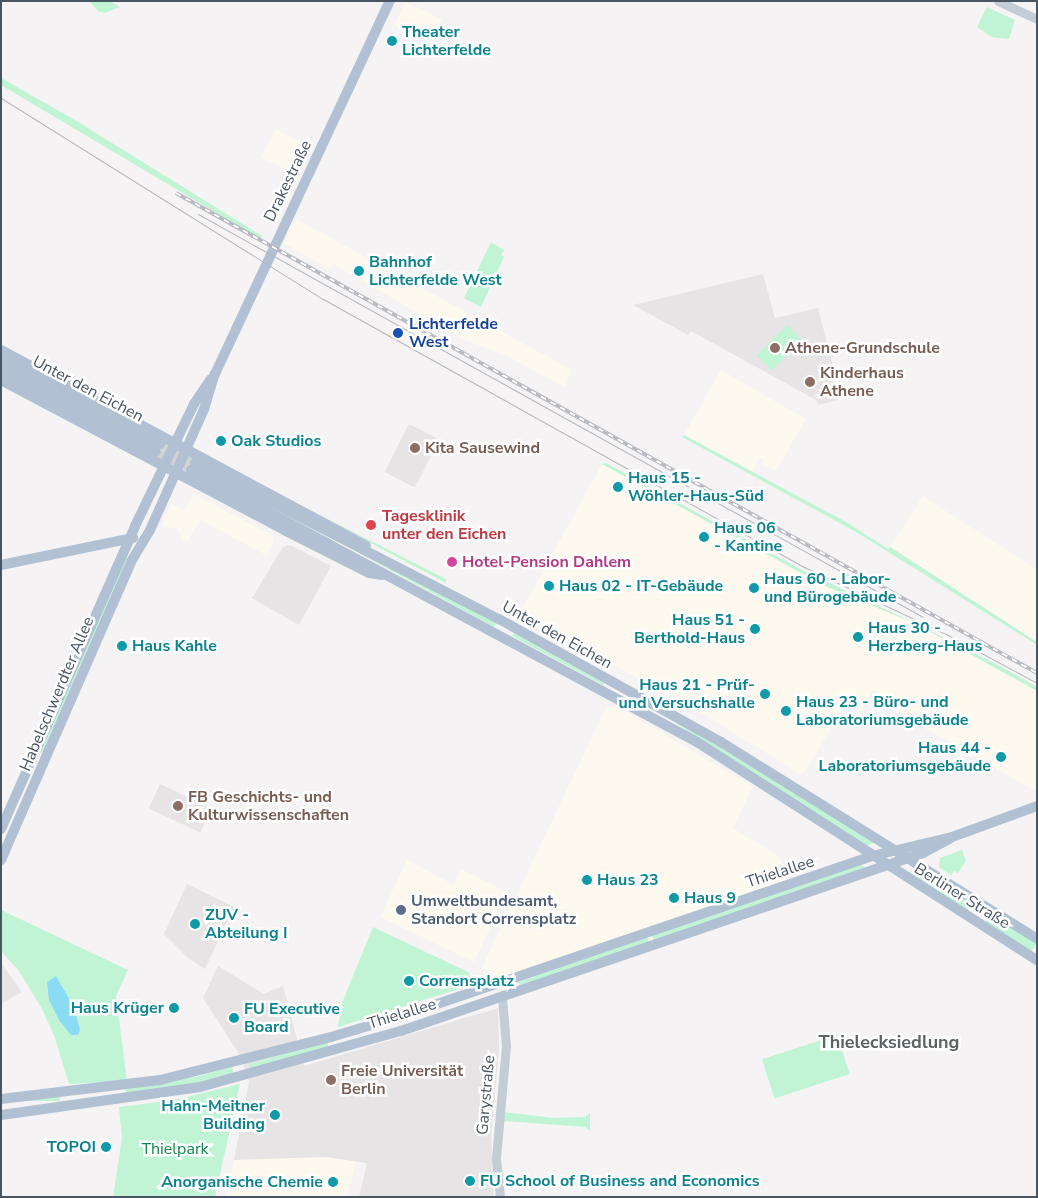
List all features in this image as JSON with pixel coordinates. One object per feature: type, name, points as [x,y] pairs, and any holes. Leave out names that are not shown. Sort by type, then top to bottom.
[{"type":"main road","name":"Drakestraße","points":[[175,472],[204,409],[215,374],[390,1]]},
{"type":"main road","points":[[1,350],[346,534],[385,561]]},
{"type":"main road","name":"Unter den Eichen","points":[[1,360],[158,448],[1,370]]},
{"type":"main road","name":"Drakestraße","points":[[175,443],[198,396],[215,374]]},
{"type":"main road","points":[[1,380],[369,573],[383,576]]},
{"type":"main road","name":"Habelschwerdter Allee","points":[[1,829],[130,537],[175,443]]},
{"type":"main road","name":"Unter den Eichen","points":[[872,856],[760,781],[664,725],[383,576],[372,566],[193,466],[498,619],[722,742],[894,850]]},
{"type":"main road","name":"Habelschwerdter Allee","points":[[1,860],[175,472]]},
{"type":"main road","points":[[1,565],[130,537],[143,541]]},
{"type":"main road","points":[[664,725],[669,714]]},
{"type":"main road","points":[[952,836],[1037,806]]},
{"type":"main road","name":"Thielallee","points":[[1,1099],[160,1080],[240,1062],[331,1037],[499,984],[872,856],[952,836]]},
{"type":"main road","name":"Thielallee","points":[[1,1115],[68,1104],[162,1095],[244,1076],[334,1050],[458,1012],[885,866],[939,846],[952,836]]},
{"type":"main road","name":"Berliner Straße","points":[[894,850],[1037,939]]},
{"type":"main road","name":"Berliner Straße","points":[[872,856],[885,866],[1037,960]]},
{"type":"main road","points":[[648,932],[652,946]]},
{"type":"main road","points":[[499,984],[502,997]]},
{"type":"main road","points":[[458,1012],[466,995]]},
{"type":"main road","points":[[331,1037],[334,1050]]},
{"type":"main road","points":[[240,1062],[244,1076]]},
{"type":"street","points":[[998,1],[1037,19]]},
{"type":"street","name":"Garystraße","points":[[500,1197],[496,1158],[506,1046],[502,997]]},
{"type":"shaded area","points":[[405,2],[442,19],[431,43],[394,26]]},
{"type":"shaded area","points":[[275,129],[311,146],[298,175],[261,158]]},
{"type":"shaded area","points":[[296,219],[572,370],[565,387],[507,356],[465,340],[333,264],[330,269],[284,243]]},
{"type":"shaded area","name":"Athene-Grundschule","points":[[763,274],[775,318],[818,308],[835,373],[831,375],[838,400],[818,405],[816,400],[691,331],[688,335],[633,305]]},
{"type":"shaded area","points":[[721,370],[806,419],[776,471],[762,464],[764,460],[760,458],[752,473],[684,435]]},
{"type":"shaded area","name":"Kita Sausewind","points":[[409,424],[439,439],[415,488],[384,472]]},
{"type":"shaded area","points":[[602,464],[823,585],[916,624],[1037,691],[1037,792],[893,710],[886,698],[873,690],[861,711],[847,703],[802,775],[703,714],[523,615],[522,609]]},
{"type":"shaded area","points":[[194,494],[273,536],[274,541],[266,555],[200,520],[188,540],[182,539],[177,528],[162,527],[171,504],[184,511]]},
{"type":"shaded area","points":[[923,496],[1037,570],[1037,642],[890,547]]},
{"type":"shaded area","points":[[290,545],[331,566],[299,625],[252,598],[283,547]]},
{"type":"shaded area","points":[[615,705],[753,787],[733,828],[780,857],[788,881],[501,978],[482,967],[606,708]]},
{"type":"shaded area","points":[[160,784],[212,808],[200,833],[149,808]]},
{"type":"shaded area","points":[[407,860],[454,885],[461,869],[507,892],[474,962],[380,917]]},
{"type":"shaded area","points":[[187,884],[234,907],[205,969],[189,959],[164,934]]},
{"type":"shaded area","points":[[1,963],[22,992],[1,1004]]},
{"type":"shaded area","name":"Freie Universität Berlin","points":[[218,966],[264,994],[283,986],[304,1066],[498,1008],[499,1049],[491,1136],[494,1197],[359,1197],[367,1163],[326,1157],[234,1160],[249,1082],[241,1057],[203,998]]},
{"type":"shaded area","points":[[326,1157],[356,1161],[347,1197],[226,1197],[234,1160]]},
{"type":"green space","points":[[89,1],[110,1],[120,7],[105,13],[98,11]]},
{"type":"green space","points":[[987,7],[1015,20],[1009,39],[992,37],[977,27]]},
{"type":"green space","points":[[1,78],[75,120],[262,236],[260,239],[1,85]]},
{"type":"green space","points":[[491,242],[504,250],[501,255],[504,257],[481,307],[464,298]]},
{"type":"green space","points":[[787,325],[802,340],[771,370],[757,355]]},
{"type":"green space","points":[[684,435],[846,522],[888,549],[890,547],[1037,642],[1037,645],[858,533],[682,437]]},
{"type":"green space","points":[[606,463],[800,569],[916,624],[823,585],[602,464]]},
{"type":"green space","points":[[290,500],[446,579],[446,582],[444,582]]},
{"type":"green space","points":[[350,548],[496,623],[494,627]]},
{"type":"green space","points":[[125,557],[129,558],[45,754],[39,751]]},
{"type":"green space","points":[[916,624],[996,664],[1037,687],[1037,691]]},
{"type":"green space","points":[[514,633],[604,683],[603,685],[512,636]]},
{"type":"green space","points":[[671,720],[706,738],[875,842],[866,846]]},
{"type":"green space","points":[[962,850],[966,861],[958,873],[954,871],[951,875],[939,867],[940,858]]},
{"type":"green space","points":[[859,864],[868,869],[654,941],[652,935]]},
{"type":"green space","points":[[914,870],[973,903],[966,913],[904,874]]},
{"type":"green space","points":[[1,910],[128,970],[116,996],[127,1081],[69,1084],[54,1035],[42,1009],[19,971],[1,951]]},
{"type":"green space","points":[[990,914],[1037,943],[1030,953],[984,924]]},
{"type":"green space","name":"Corrensplatz","points":[[373,927],[470,973],[462,988],[338,1027],[342,1003]]},
{"type":"green space","points":[[647,936],[649,944],[524,986],[516,983]]},
{"type":"green space","points":[[837,1035],[850,1074],[775,1098],[762,1059]]},
{"type":"green space","points":[[327,1042],[329,1049],[251,1071],[249,1064]]},
{"type":"green space","points":[[232,1067],[234,1075],[198,1084],[128,1096],[125,1089],[195,1077]]},
{"type":"green space","name":"Thielpark","points":[[240,1084],[215,1197],[113,1197],[122,1138],[119,1107],[174,1100]]},
{"type":"green space","points":[[1,1094],[60,1094],[60,1101],[1,1101]]},
{"type":"green space","points":[[504,1112],[554,1118],[585,1117],[590,1113],[590,1131],[585,1127],[503,1121]]},
{"type":"water","points":[[56,976],[74,1007],[80,1030],[78,1035],[71,1035],[59,1020],[49,1000],[47,982]]},
{"type":"tunnel","points":[[160,444],[195,463]]},
{"type":"tunnel","points":[[156,452],[191,470]]},
{"type":"tram line","points":[[1,98],[323,299],[804,567],[946,634],[1037,683]]},
{"type":"tram line","points":[[198,214],[923,617]]},
{"type":"railway","points":[[176,193],[1037,673]]},
{"type":"place","name":"Theater Lichterfelde","points":[[392,41]]},
{"type":"place","name":"Bahnhof Lichterfelde West","points":[[359,271]]},
{"type":"place","name":"Lichterfelde West","points":[[398,333]]},
{"type":"place","name":"Athene-Grundschule","points":[[775,348]]},
{"type":"place","name":"Kinderhaus Athene","points":[[810,382]]},
{"type":"place","name":"Oak Studios","points":[[221,441]]},
{"type":"place","name":"Kita Sausewind","points":[[415,448]]},
{"type":"place","name":"Haus 15 - Wöhler-Haus-Süd","points":[[618,487]]},
{"type":"place","name":"Tagesklinik unter den Eichen","points":[[371,525]]},
{"type":"place","name":"Haus 06 - Kantine","points":[[704,537]]},
{"type":"place","name":"Hotel-Pension Dahlem","points":[[452,562]]},
{"type":"place","name":"Haus 02 - IT-Gebäude","points":[[549,586]]},
{"type":"place","name":"Haus 60 - Labor- und Bürogebäude","points":[[754,588]]},
{"type":"place","name":"Haus 51 - Berthold-Haus","points":[[755,629]]},
{"type":"place","name":"Haus 30 - Herzberg-Haus","points":[[858,637]]},
{"type":"place","name":"Haus Kahle","points":[[122,646]]},
{"type":"place","name":"Haus 21 - Prüf- und Versuchshalle","points":[[765,694]]},
{"type":"place","name":"Haus 23 - Büro- und Laboratoriumsgebäude","points":[[786,711]]},
{"type":"place","name":"Haus 44 - Laboratoriumsgebäude","points":[[1001,757]]},
{"type":"place","name":"FB Geschichts- und Kulturwissenschaften","points":[[178,806]]},
{"type":"place","name":"Haus 23","points":[[587,880]]},
{"type":"place","name":"Haus 9","points":[[674,898]]},
{"type":"place","name":"Umweltbundesamt, Standort Corrensplatz","points":[[401,910]]},
{"type":"place","name":"ZUV - Abteilung I","points":[[195,924]]},
{"type":"place","name":"Corrensplatz","points":[[409,981]]},
{"type":"place","name":"Haus Krüger","points":[[174,1008]]},
{"type":"place","name":"FU Executive Board","points":[[234,1018]]},
{"type":"place","name":"Freie Universität Berlin","points":[[331,1080]]},
{"type":"place","name":"Hahn-Meitner Building","points":[[275,1115]]},
{"type":"place","name":"TOPOI","points":[[106,1147]]},
{"type":"place","name":"FU School of Business and Economics","points":[[470,1181]]},
{"type":"place","name":"Anorganische Chemie","points":[[333,1182]]},
{"type":"district","name":"Thielecksiedlung","points":[[889,1042]]}]
